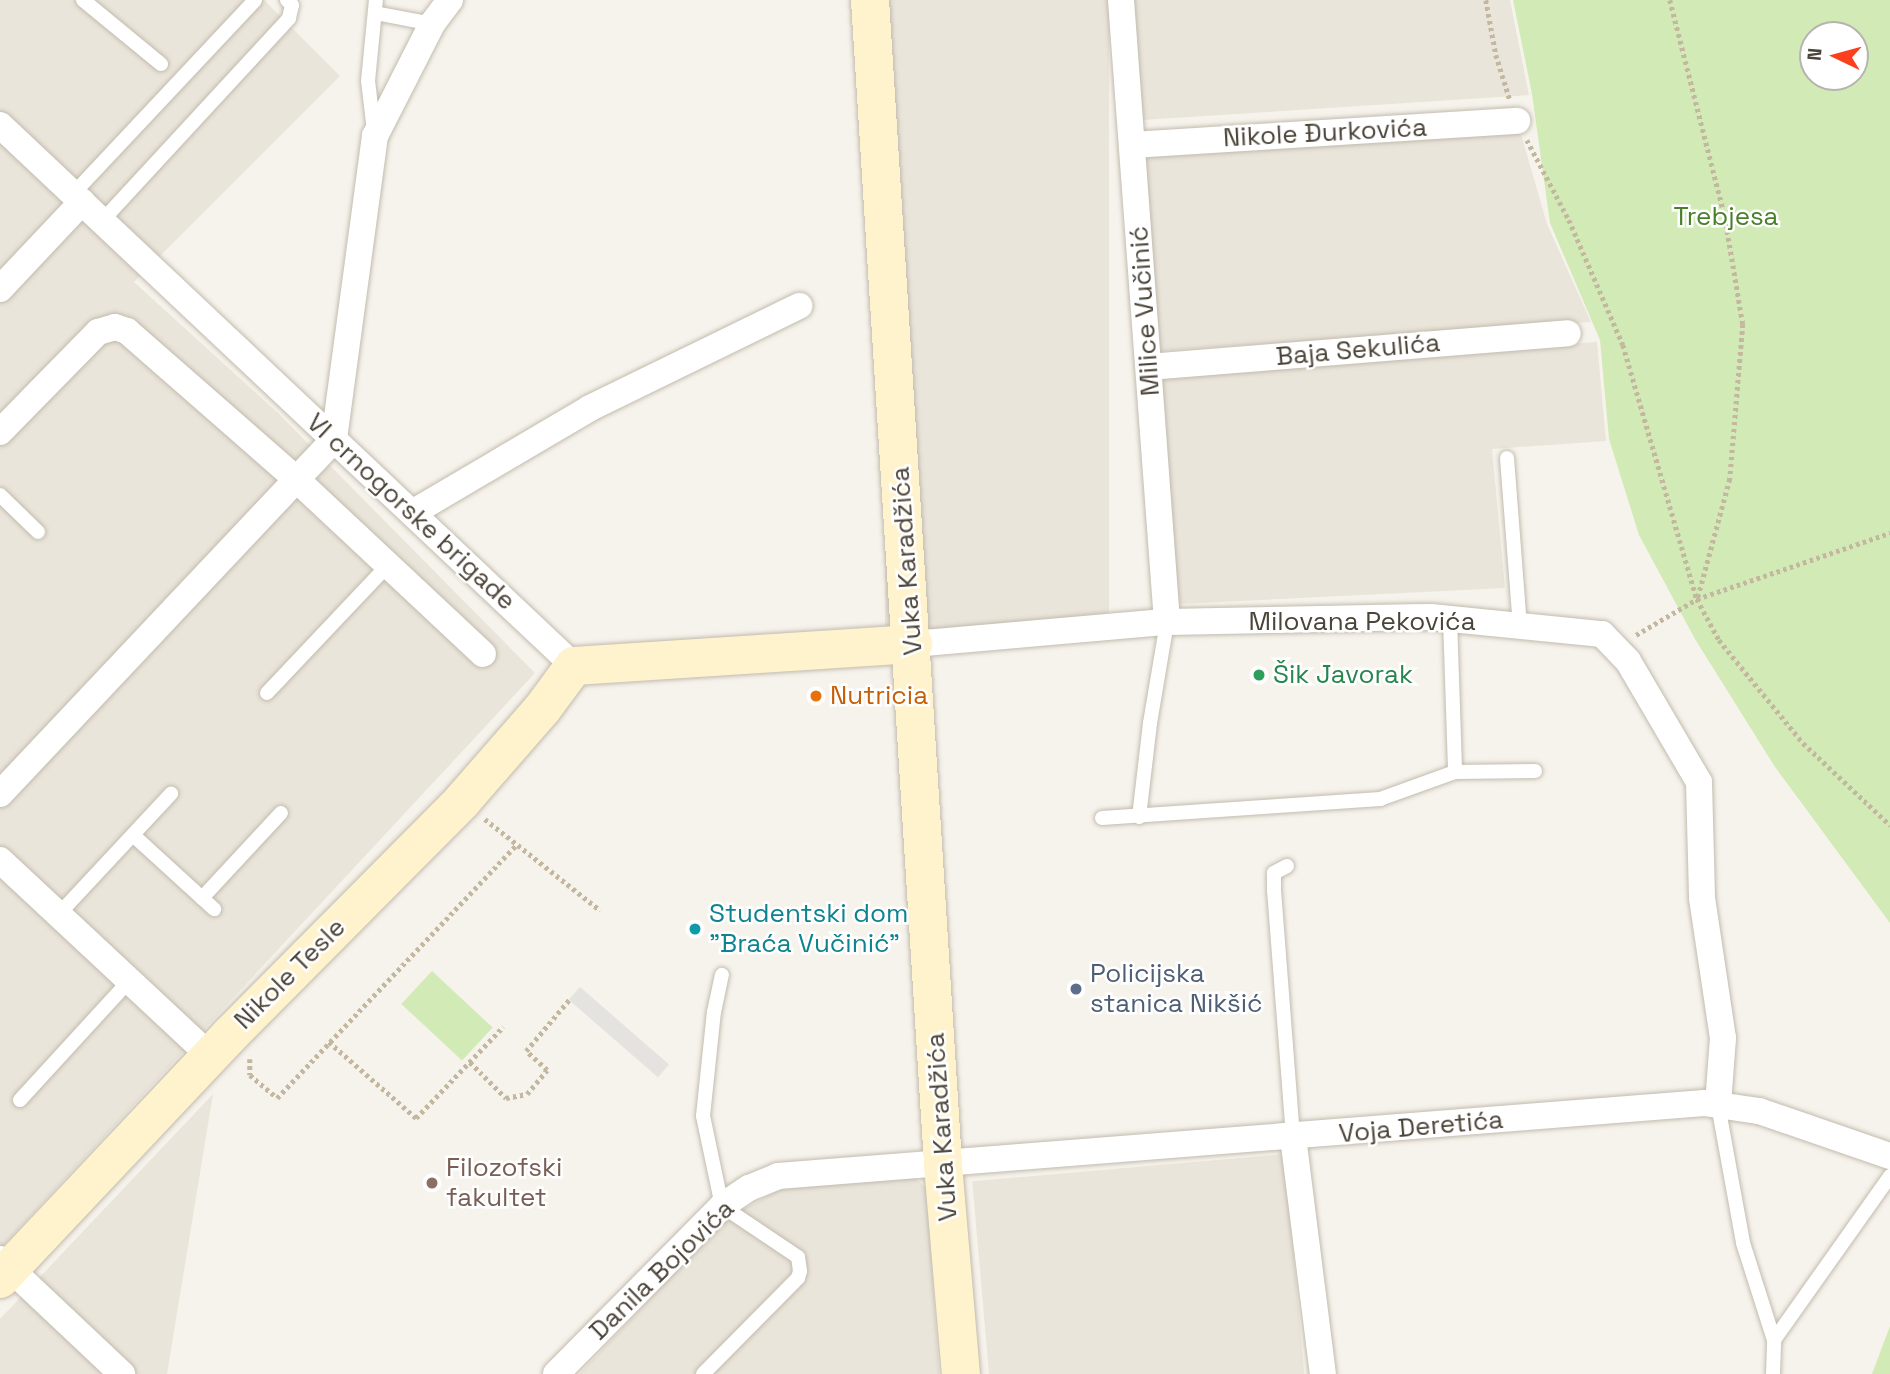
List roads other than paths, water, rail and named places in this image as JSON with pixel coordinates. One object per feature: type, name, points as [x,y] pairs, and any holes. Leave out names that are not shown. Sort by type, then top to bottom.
[{"type":"street","points":[[0,793],[334,439],[375,136],[432,24],[450,0]]},
{"type":"street","name":"Vuka Karadžića","points":[[870,0],[913,644],[943,1165],[961,1374]]},
{"type":"street","name":"Milice Vučinić","points":[[1122,0],[1167,622]]},
{"type":"street","name":"Nikole Đurkovića","points":[[1133,145],[1517,121]]},
{"type":"street","name":"VI crnogorske brigade","points":[[0,125],[574,666]]},
{"type":"street","points":[[0,289],[78,198]]},
{"type":"street","points":[[412,513],[590,408],[799,306]]},
{"type":"street","points":[[0,432],[97,332],[121,328],[296,479],[483,653]]},
{"type":"street","name":"Baja Sekulića","points":[[1149,368],[1568,334]]},
{"type":"street","name":"Milovana Pekovića","points":[[913,644],[1167,622],[1450,618],[1602,634],[1617,647],[1699,782],[1702,898],[1723,1038],[1717,1105]]},
{"type":"street","points":[[574,666],[913,644]]},
{"type":"street","name":"Nikole Tesle","points":[[3,1268],[462,801],[543,708],[574,666]]},
{"type":"street","points":[[0,860],[129,981],[220,1045]]},
{"type":"street","name":"Voja Deretića","points":[[943,1165],[1704,1103],[1759,1111],[1890,1156]]},
{"type":"street","points":[[1293,1137],[1323,1374]]},
{"type":"street","name":"Danila Bojovića","points":[[556,1374],[722,1206],[749,1188],[778,1176],[943,1165]]},
{"type":"street","points":[[3,1268],[122,1374]]},
{"type":"lane","points":[[83,0],[161,64]]},
{"type":"lane","points":[[78,198],[255,0]]},
{"type":"lane","points":[[102,221],[289,18],[292,5],[287,0]]},
{"type":"lane","points":[[375,136],[368,81],[375,6],[432,24]]},
{"type":"lane","points":[[1507,458],[1520,626]]},
{"type":"lane","points":[[0,495],[38,532]]},
{"type":"lane","points":[[267,693],[388,565]]},
{"type":"lane","points":[[1450,618],[1455,772]]},
{"type":"lane","points":[[1139,817],[1150,723],[1167,622]]},
{"type":"lane","points":[[1102,818],[1380,799],[1455,772],[1535,771]]},
{"type":"lane","points":[[58,915],[171,794]]},
{"type":"lane","points":[[202,898],[281,813]]},
{"type":"lane","points":[[133,835],[214,909]]},
{"type":"lane","points":[[1287,866],[1274,873],[1273,890],[1293,1137]]},
{"type":"lane","points":[[703,1374],[798,1278],[800,1271],[797,1258],[722,1206],[703,1116],[714,1012],[722,975]]},
{"type":"lane","points":[[20,1100],[129,981]]},
{"type":"lane","points":[[1717,1105],[1743,1242],[1774,1340],[1773,1374]]},
{"type":"lane","points":[[1774,1340],[1890,1176]]},
{"type":"place","name":"Šik Javorak","points":[[1259,675]]},
{"type":"place","name":"Nutricia","points":[[816,696]]},
{"type":"place","name":"Studentski dom \"Braća Vučinić\"","points":[[695,929]]},
{"type":"place","name":"Policijska stanica Nikšić","points":[[1076,989]]},
{"type":"place","name":"Filozofski fakultet","points":[[432,1183]]},
{"type":"park label","name":"Trebjesa","points":[[1726,217]]}]
